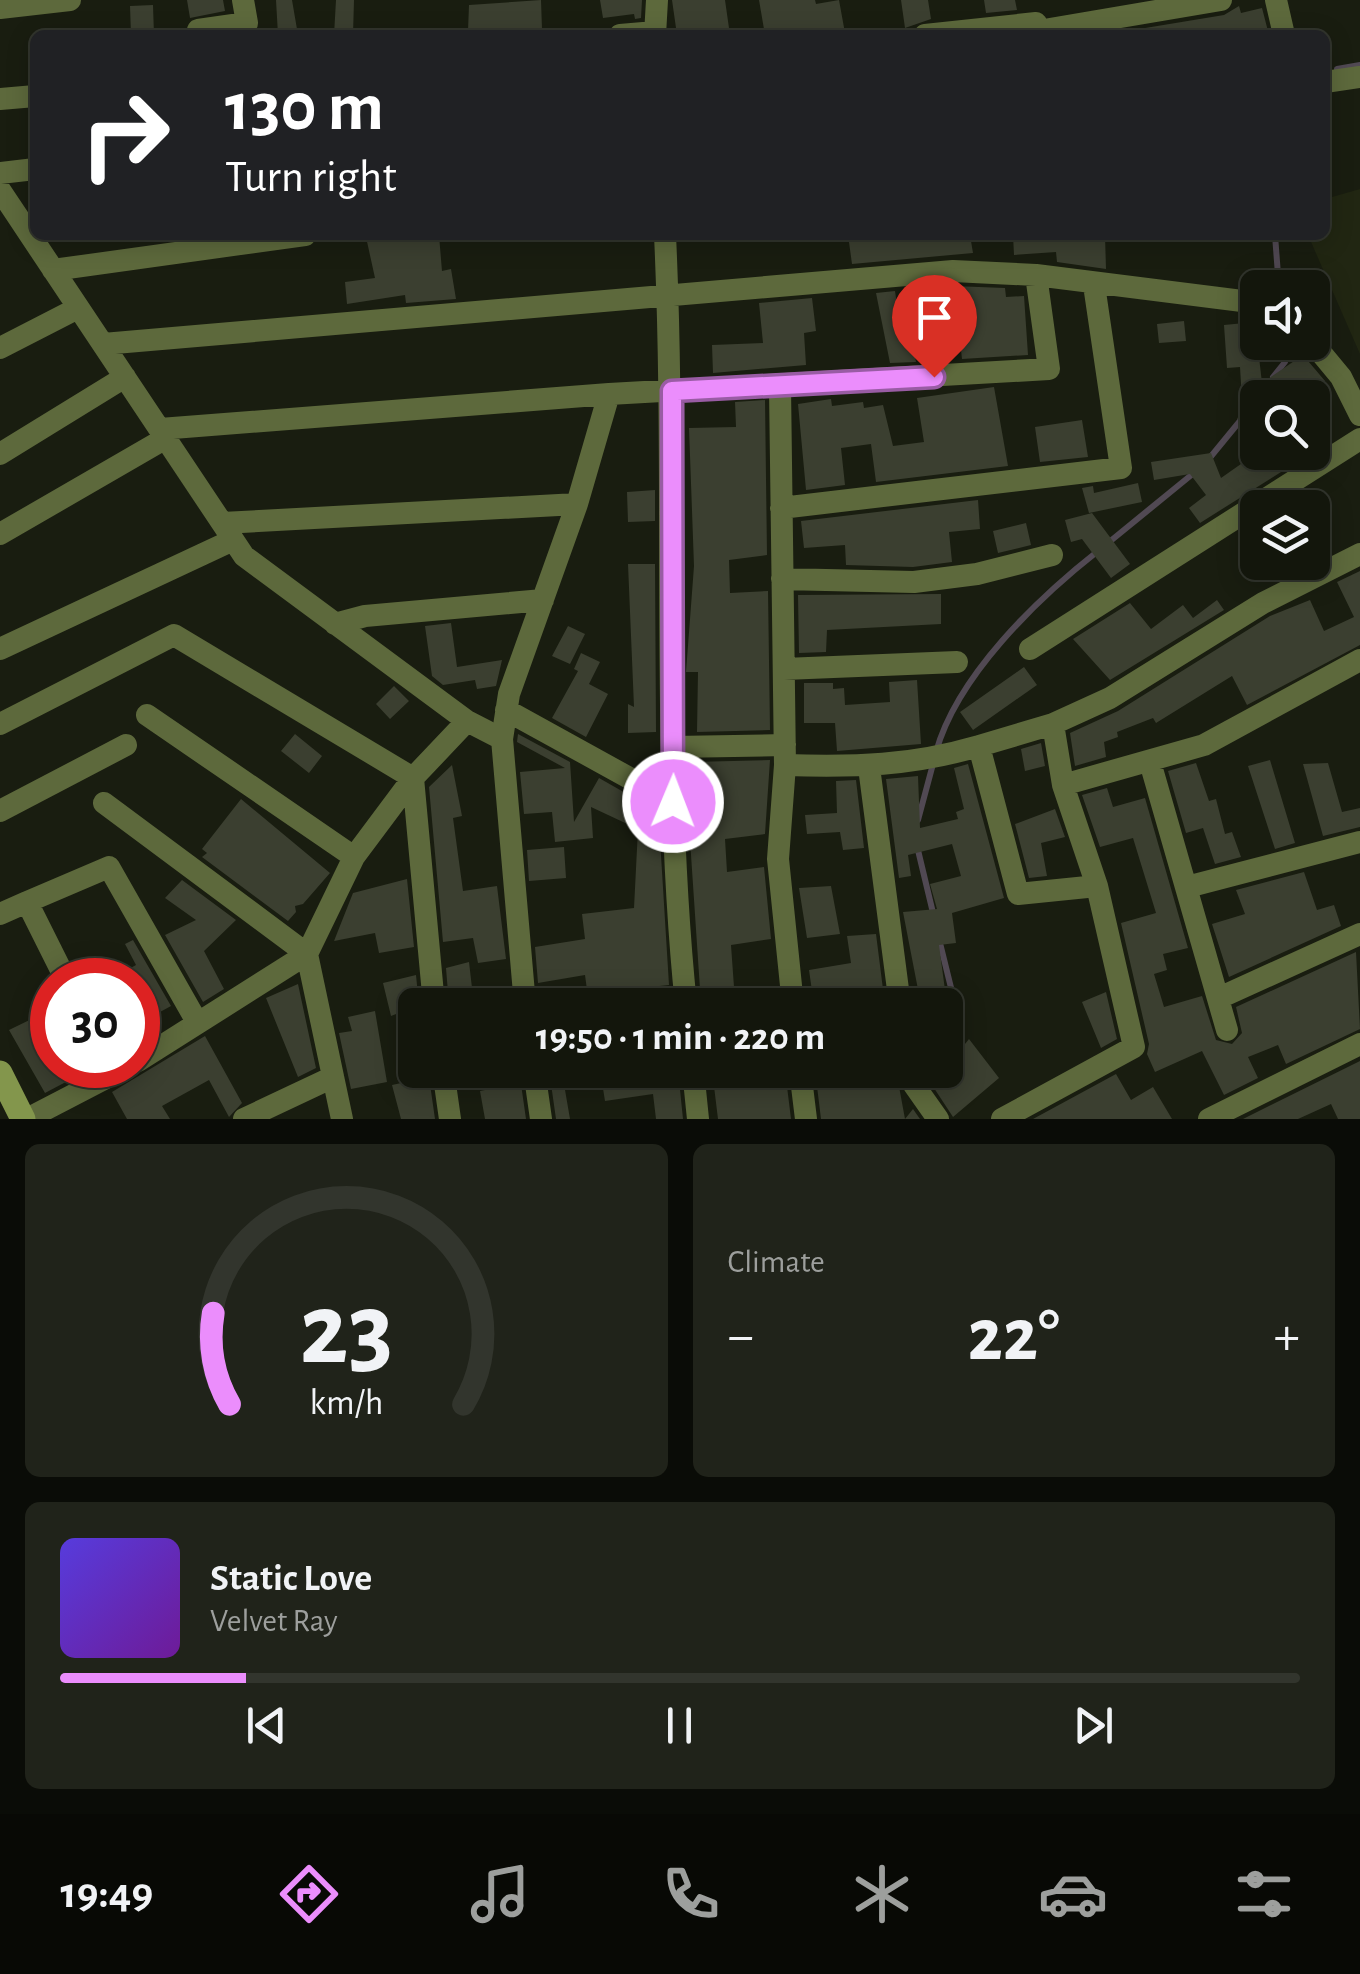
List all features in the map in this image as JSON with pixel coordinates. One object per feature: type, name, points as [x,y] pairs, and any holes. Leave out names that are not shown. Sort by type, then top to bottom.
[{"type":"street","points":[[0,8],[70,0]]},
{"type":"street","points":[[198,30],[246,23],[243,0]]},
{"type":"street","points":[[655,30],[657,0]]},
{"type":"street","points":[[1055,30],[1221,0]]},
{"type":"street","points":[[1276,0],[1283,30]]},
{"type":"street","points":[[975,30],[1036,24],[1037,30]]},
{"type":"street","points":[[1330,81],[1360,76]]},
{"type":"street","points":[[0,100],[30,97]]},
{"type":"street","points":[[0,173],[30,170]]},
{"type":"street","points":[[0,190],[30,235]]},
{"type":"street","points":[[33,240],[244,556],[468,721],[502,740]]},
{"type":"street","points":[[53,270],[269,240]]},
{"type":"street","points":[[664,240],[672,391],[673,802],[685,988]]},
{"type":"street","points":[[103,344],[936,272],[1036,275],[1240,301]]},
{"type":"street","points":[[0,534],[163,434],[609,394],[1049,369],[1036,275]]},
{"type":"street","points":[[782,508],[1120,468],[1094,285]]},
{"type":"street","points":[[0,348],[78,308]]},
{"type":"street","points":[[1327,360],[1341,377],[1360,415]]},
{"type":"street","points":[[0,454],[125,377]]},
{"type":"street","points":[[780,387],[785,755],[778,859],[791,988]]},
{"type":"street","points":[[524,988],[502,740],[506,710],[577,504],[609,394]]},
{"type":"street","points":[[1030,649],[1360,439]]},
{"type":"street","points":[[0,649],[228,531],[577,504]]},
{"type":"street","points":[[782,579],[914,582],[978,574],[1052,554]]},
{"type":"street","points":[[674,747],[785,755],[869,767],[935,759],[1053,724],[1110,698],[1264,604],[1360,554]]},
{"type":"street","points":[[335,624],[365,616],[543,600]]},
{"type":"street","points":[[0,724],[174,635],[412,778]]},
{"type":"street","points":[[1063,785],[1204,745],[1360,660]]},
{"type":"street","points":[[784,669],[957,662]]},
{"type":"street","points":[[506,710],[673,802]]},
{"type":"street","points":[[146,716],[354,857]]},
{"type":"street","points":[[160,1046],[308,954],[354,857],[412,778],[468,721]]},
{"type":"street","points":[[1002,1119],[1134,1047],[1098,886],[1063,785],[1053,724]]},
{"type":"street","points":[[0,811],[126,745]]},
{"type":"street","points":[[979,746],[1018,894],[1098,886]]},
{"type":"street","points":[[1150,762],[1227,1030]]},
{"type":"street","points":[[869,767],[898,988]]},
{"type":"street","points":[[412,778],[432,988]]},
{"type":"street","points":[[104,802],[308,954],[342,1119]]},
{"type":"street","points":[[1188,888],[1360,842]]},
{"type":"street","points":[[0,914],[109,867],[197,1022]]},
{"type":"street","points":[[27,902],[55,958]]},
{"type":"street","points":[[1219,998],[1360,934]]},
{"type":"street","points":[[1217,1117],[1358,1052]]},
{"type":"street","points":[[0,1073],[25,1119],[82,1088]]},
{"type":"street","points":[[244,1119],[333,1077]]},
{"type":"street","points":[[445,1088],[450,1119]]},
{"type":"street","points":[[537,1088],[541,1119]]},
{"type":"street","points":[[695,1088],[698,1119]]},
{"type":"street","points":[[802,1088],[806,1119]]},
{"type":"street","points":[[916,1088],[938,1119]]},
{"type":"shaded area","points":[[1360,189],[1360,354],[1330,285],[1330,270],[1323,270],[1310,240],[1330,240],[1330,198]]},
{"type":"building","points":[[187,0],[223,0],[225,11],[190,18]]},
{"type":"building","points":[[276,0],[292,0],[297,30],[278,30]]},
{"type":"building","points":[[336,0],[354,0],[353,30],[334,30]]},
{"type":"building","points":[[541,0],[542,29],[468,30],[469,5]]},
{"type":"building","points":[[600,0],[642,0],[641,18],[635,19],[634,14],[603,18]]},
{"type":"building","points":[[672,0],[725,0],[729,30],[676,30]]},
{"type":"building","points":[[759,0],[815,0],[816,4],[839,0],[844,30],[764,30]]},
{"type":"building","points":[[901,0],[928,0],[931,19],[905,28]]},
{"type":"building","points":[[984,0],[1015,0],[1017,10],[986,13]]},
{"type":"building","points":[[153,5],[154,30],[131,30],[130,6]]},
{"type":"building","points":[[1239,6],[1241,13],[1262,8],[1268,30],[1133,30],[1224,15]]},
{"type":"building","points":[[367,240],[439,240],[442,271],[451,269],[456,299],[406,303],[405,295],[347,304],[345,282],[375,278]]},
{"type":"building","points":[[849,240],[971,240],[973,253],[852,264]]},
{"type":"building","points":[[1013,240],[1105,240],[1106,269],[1057,262],[1056,252],[1014,255]]},
{"type":"building","points":[[934,288],[1005,288],[1006,297],[1024,296],[1028,355],[962,359],[958,324],[940,327]]},
{"type":"building","points":[[895,291],[901,331],[911,330],[916,362],[890,363],[876,293]]},
{"type":"building","points":[[812,298],[816,331],[804,333],[806,365],[713,373],[712,345],[763,343],[759,303]]},
{"type":"building","points":[[1184,321],[1186,341],[1159,343],[1157,324]]},
{"type":"building","points":[[1240,323],[1240,360],[1259,360],[1262,380],[1241,380],[1240,367],[1227,368],[1224,325]]},
{"type":"building","points":[[1296,360],[1307,360],[1324,380],[1266,380]]},
{"type":"building","points":[[994,387],[1008,466],[876,482],[871,444],[841,448],[845,485],[806,490],[798,404],[831,399],[832,406],[863,402],[864,408],[883,405],[893,446],[924,442],[917,398]]},
{"type":"building","points":[[765,400],[767,555],[729,560],[730,593],[768,591],[770,730],[697,732],[698,672],[686,672],[694,566],[689,428],[736,427],[735,402]]},
{"type":"building","points":[[1082,420],[1088,457],[1040,462],[1035,427]]},
{"type":"building","points":[[1211,453],[1221,478],[1240,465],[1240,470],[1284,470],[1252,490],[1240,490],[1240,498],[1200,523],[1189,508],[1206,495],[1190,474],[1154,480],[1151,462]]},
{"type":"building","points":[[1138,483],[1142,502],[1089,513],[1082,488],[1093,486],[1094,493]]},
{"type":"building","points":[[655,490],[655,521],[628,522],[627,492]]},
{"type":"building","points":[[978,500],[980,529],[949,532],[952,562],[913,567],[846,565],[845,545],[804,548],[801,521]]},
{"type":"building","points":[[1092,513],[1130,564],[1111,578],[1082,539],[1071,542],[1065,520]]},
{"type":"building","points":[[1026,523],[1031,545],[998,553],[993,531]]},
{"type":"building","points":[[628,564],[655,564],[656,732],[628,733],[628,704],[634,707]]},
{"type":"building","points":[[1360,571],[1360,645],[1247,705],[1232,676],[1156,723],[1153,718],[1117,732],[1118,737],[1104,742],[1106,757],[1075,766],[1070,733],[1118,711],[1270,616],[1310,600],[1324,631],[1354,617],[1337,582]]},
{"type":"building","points":[[941,594],[941,624],[827,630],[826,652],[799,653],[798,595]]},
{"type":"building","points":[[1217,600],[1224,610],[1110,680],[1073,639],[1130,603],[1151,629],[1183,605],[1193,618]]},
{"type":"building","points":[[451,623],[457,667],[502,660],[496,686],[477,689],[475,680],[443,685],[432,676],[425,626]]},
{"type":"building","points":[[568,626],[585,634],[570,664],[552,656]]},
{"type":"building","points":[[581,653],[600,662],[589,684],[608,694],[586,737],[552,718],[578,671],[574,669]]},
{"type":"building","points":[[1024,667],[1037,685],[973,730],[960,712]]},
{"type":"building","points":[[917,680],[921,744],[837,751],[835,723],[804,723],[804,683],[833,683],[833,689],[844,688],[845,705],[890,702],[889,682]]},
{"type":"building","points":[[394,686],[409,701],[390,719],[376,704]]},
{"type":"building","points":[[295,734],[322,756],[309,773],[281,751]]},
{"type":"building","points":[[518,734],[570,762],[574,822],[599,778],[650,807],[642,822],[659,823],[669,985],[587,988],[585,975],[538,983],[535,947],[585,939],[582,914],[634,908],[638,829],[591,807],[593,838],[555,842],[552,812],[524,814],[520,772],[565,768],[517,742]]},
{"type":"building","points":[[1041,743],[1045,766],[1025,771],[1021,749]]},
{"type":"building","points":[[770,760],[765,834],[725,839],[727,872],[764,867],[771,939],[731,945],[734,988],[700,988],[689,825],[691,762]]},
{"type":"building","points":[[1270,760],[1295,843],[1275,849],[1248,766]]},
{"type":"building","points":[[1196,763],[1209,801],[1216,799],[1225,834],[1232,832],[1241,857],[1215,864],[1203,828],[1186,833],[1168,771]]},
{"type":"building","points":[[1328,763],[1342,812],[1360,808],[1360,827],[1323,836],[1303,764]]},
{"type":"building","points":[[968,764],[1004,898],[952,913],[956,943],[939,945],[945,988],[918,988],[903,912],[937,909],[930,884],[961,876],[952,844],[908,855],[911,876],[899,878],[886,779],[918,776],[920,828],[958,819],[956,812],[964,809],[954,768]]},
{"type":"building","points":[[452,765],[462,816],[453,818],[463,891],[497,886],[506,959],[478,963],[473,938],[443,942],[429,787]]},
{"type":"building","points":[[856,780],[864,848],[843,850],[840,832],[807,834],[805,815],[837,813],[836,781]]},
{"type":"building","points":[[1107,788],[1113,807],[1145,798],[1188,948],[1163,954],[1167,970],[1154,974],[1164,1007],[1202,996],[1216,1040],[1232,1044],[1242,1033],[1236,1007],[1356,952],[1360,1029],[1286,1064],[1278,1045],[1248,1057],[1258,1078],[1224,1095],[1202,1051],[1155,1072],[1147,1054],[1149,1044],[1121,923],[1156,913],[1133,838],[1100,847],[1082,795]]},
{"type":"building","points":[[241,799],[330,873],[303,904],[295,906],[296,912],[288,921],[202,857],[207,853],[202,849]]},
{"type":"building","points":[[1055,809],[1065,837],[1041,843],[1047,876],[1029,878],[1015,824]]},
{"type":"building","points":[[564,847],[566,878],[529,881],[527,850]]},
{"type":"building","points":[[1304,872],[1317,910],[1334,905],[1341,926],[1229,977],[1212,924],[1245,914],[1236,890]]},
{"type":"building","points":[[407,879],[414,947],[379,953],[375,933],[334,941],[353,893]]},
{"type":"building","points":[[182,880],[236,920],[204,951],[224,989],[203,1002],[165,935],[196,920],[165,898]]},
{"type":"building","points":[[831,886],[840,934],[807,938],[799,888]]},
{"type":"building","points":[[876,934],[883,988],[812,988],[809,970],[851,963],[847,936]]},
{"type":"building","points":[[133,940],[143,958],[132,958],[125,944]]},
{"type":"building","points":[[469,962],[472,988],[448,988],[446,968]]},
{"type":"building","points":[[416,975],[417,988],[398,988],[398,1013],[391,1016],[383,983]]},
{"type":"building","points":[[298,984],[316,1068],[298,1077],[266,998]]},
{"type":"building","points":[[160,987],[171,1006],[160,1012]]},
{"type":"building","points":[[1106,992],[1117,1039],[1101,1048],[1082,1002]]},
{"type":"building","points":[[375,1011],[387,1082],[351,1089],[339,1033],[352,1031],[348,1017]]},
{"type":"building","points":[[30,1020],[30,1067],[9,1030]]},
{"type":"building","points":[[205,1036],[242,1103],[229,1117],[209,1080],[162,1106],[170,1119],[127,1119],[112,1092],[119,1088],[160,1088],[160,1063]]},
{"type":"building","points":[[969,1039],[999,1078],[953,1117],[934,1088],[963,1088],[963,1046]]},
{"type":"building","points":[[1360,1061],[1360,1119],[1338,1119],[1331,1104],[1298,1119],[1243,1119]]},
{"type":"building","points":[[1116,1074],[1131,1100],[1153,1087],[1172,1119],[1033,1119]]},
{"type":"building","points":[[392,1085],[431,1088],[435,1119],[401,1119]]},
{"type":"building","points":[[522,1088],[526,1119],[485,1119],[480,1091]]},
{"type":"building","points":[[552,1088],[565,1088],[570,1119],[556,1119]]},
{"type":"building","points":[[603,1088],[680,1088],[683,1119],[656,1119],[653,1094],[605,1101]]},
{"type":"building","points":[[714,1088],[787,1088],[791,1119],[718,1119]]},
{"type":"building","points":[[817,1088],[899,1088],[905,1119],[821,1119]]},
{"type":"building","points":[[913,1109],[920,1119],[905,1119]]},
{"type":"waterway","points":[[1337,69],[1360,65]]},
{"type":"waterway","points":[[1275,240],[1278,270]]},
{"type":"waterway","points":[[1273,377],[1285,360]]},
{"type":"waterway","points":[[1208,460],[1240,421]]},
{"type":"waterway","points":[[1108,543],[1195,472]]},
{"type":"waterway","points":[[936,752],[946,724],[980,668],[1025,616],[1098,551]]},
{"type":"waterway","points":[[918,820],[933,764]]},
{"type":"waterway","points":[[917,846],[934,917]]},
{"type":"waterway","points":[[939,939],[951,988]]},
{"type":"route","points":[[673,802],[672,391],[934,377]]}]
